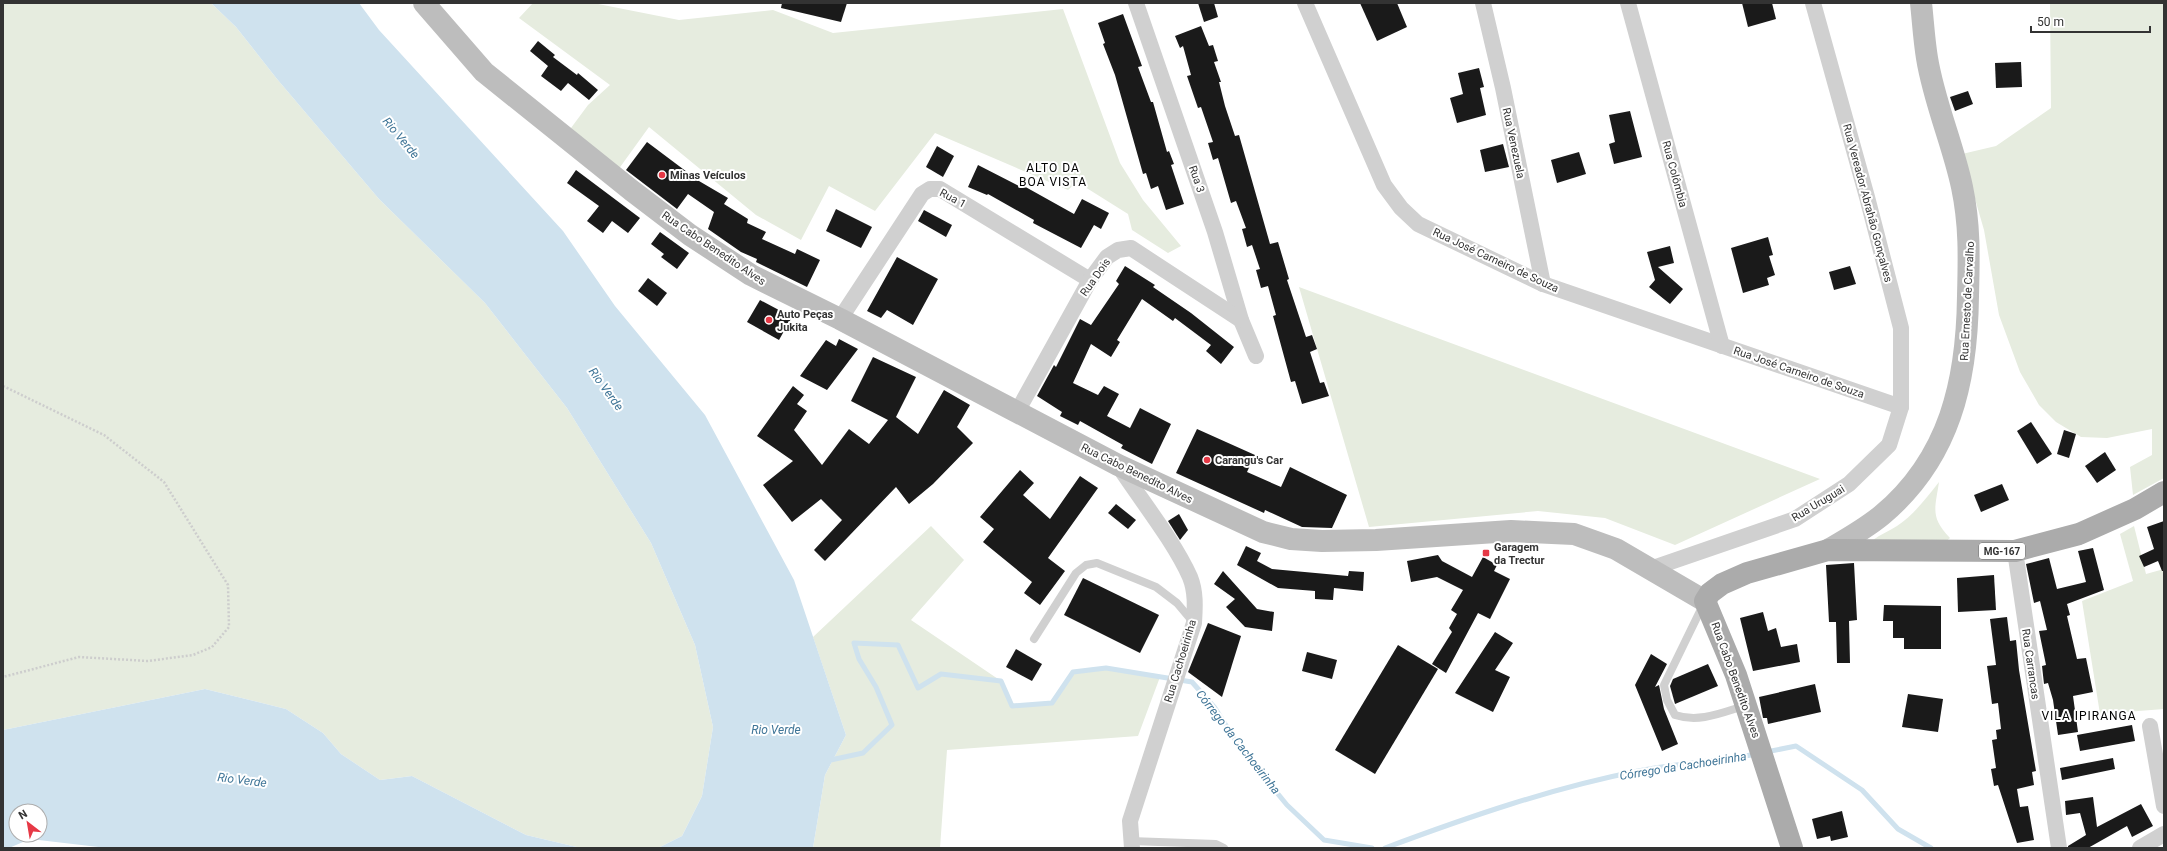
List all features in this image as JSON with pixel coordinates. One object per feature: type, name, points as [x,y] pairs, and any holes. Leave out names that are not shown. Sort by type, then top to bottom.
[{"type":"main road","name":"Rua Cabo Benedito Alves","points":[[424,3],[484,72],[637,195],[690,235],[756,278],[840,319],[1118,465],[1263,532],[1291,540],[1376,540],[1511,531],[1574,534],[1616,549],[1705,601],[1725,646],[1747,705],[1792,848]]},
{"type":"main road","name":"Rua Ernesto de Carvalho","points":[[1828,550],[1863,529],[1882,515],[1920,474],[1936,452],[1946,429],[1956,403],[1964,364],[1968,308],[1970,232],[1962,186],[1927,58],[1921,3]]},
{"type":"main road","name":"MG-167","points":[[1705,601],[1710,593],[1722,584],[1747,573],[1828,550],[2015,551],[2079,534],[2135,509],[2164,492]]},
{"type":"street","name":"Rua 3","points":[[1136,3],[1215,232],[1241,320],[1256,356]]},
{"type":"street","name":"Rua José Carneiro de Souza","points":[[1305,3],[1384,185],[1401,208],[1418,224],[1543,284],[1901,407]]},
{"type":"street","name":"Rua Venezuela","points":[[1483,3],[1503,88],[1543,284]]},
{"type":"street","name":"Rua Colômbia","points":[[1628,3],[1722,346]]},
{"type":"street","name":"Rua Vereador Abrahão Gonçalves","points":[[1813,3],[1867,197],[1901,328],[1901,407]]},
{"type":"street","name":"Rua 1","points":[[840,319],[922,194],[930,189],[940,189],[1090,280]]},
{"type":"street","name":"Rua Dois","points":[[1017,412],[1090,280],[1107,257],[1118,250],[1131,248],[1241,320]]},
{"type":"street","name":"Rua Uruguai","points":[[1650,569],[1795,519],[1849,484],[1889,445],[1901,407]]},
{"type":"street","name":"Rua Cachoeirinha","points":[[1118,465],[1175,550],[1190,578],[1195,597],[1194,623],[1130,822],[1131,844]]},
{"type":"street","name":"Rua Carrancas","points":[[2015,551],[2059,848]]},
{"type":"street","points":[[2150,726],[2164,806]]},
{"type":"street","points":[[2140,848],[2164,834]]},
{"type":"lane","points":[[1034,640],[1076,573],[1086,565],[1098,563],[1156,587],[1177,603],[1194,623]]},
{"type":"lane","points":[[1705,601],[1664,685],[1667,700],[1675,715],[1687,719],[1702,719],[1747,705]]},
{"type":"lane","points":[[1131,844],[1216,844],[1224,848]]},
{"type":"path","points":[[3,386],[104,435],[164,482],[228,585],[229,627],[212,647],[193,655],[148,661],[80,657],[3,677]]},
{"type":"shaded area","points":[[3,3],[211,3],[236,27],[277,79],[379,199],[485,303],[567,408],[651,543],[695,645],[713,727],[702,796],[682,836],[658,848],[581,848],[526,835],[412,776],[380,780],[341,754],[323,733],[286,709],[205,689],[3,730]]},
{"type":"shaded area","points":[[533,3],[593,3],[679,20],[773,10],[833,33],[1063,9],[1120,163],[1143,200],[1181,246],[1168,253],[1132,230],[1128,214],[1077,182],[1068,190],[935,133],[875,211],[829,186],[801,240],[756,215],[649,127],[618,170],[571,128],[588,105],[610,85],[519,18]]},
{"type":"shaded area","points":[[2050,3],[2164,3],[2164,478],[2133,495],[2130,467],[2152,455],[2152,429],[2107,438],[2081,437],[2056,422],[2039,405],[2020,372],[1999,315],[1984,230],[1962,154],[1996,146],[2051,108]]},
{"type":"shaded area","points":[[1299,287],[1820,479],[1675,545],[1605,518],[1538,511],[1369,527]]},
{"type":"shaded area","points":[[1939,482],[1935,506],[1937,518],[1939,524],[1950,538],[1943,544],[1873,540],[1909,517]]},
{"type":"shaded area","points":[[931,526],[964,560],[911,620],[1001,681],[1012,706],[1052,703],[1073,672],[1106,668],[1160,677],[1138,736],[947,750],[940,848],[813,848],[825,775],[846,735],[813,637]]},
{"type":"shaded area","points":[[2134,526],[2146,574],[2164,569],[2164,709],[2100,714],[2082,601],[2133,581],[2120,534]]},
{"type":"water","name":"Rio Verde","points":[[211,3],[359,3],[379,30],[563,231],[615,306],[705,415],[794,580],[846,735],[825,775],[813,848],[658,848],[682,836],[702,796],[713,727],[695,645],[651,543],[567,408],[485,303],[379,199],[277,79],[236,27]]},
{"type":"water","name":"Rio Verde","points":[[205,689],[286,709],[323,733],[341,754],[380,780],[412,776],[526,835],[581,848],[107,848],[48,841],[48,803],[8,803],[8,843],[21,843],[9,848],[3,848],[3,730]]},
{"type":"building","points":[[782,3],[847,3],[841,22],[781,8]]},
{"type":"building","points":[[1198,3],[1214,3],[1218,17],[1204,22]]},
{"type":"building","points":[[1360,3],[1397,3],[1407,27],[1377,41]]},
{"type":"building","points":[[1742,3],[1772,3],[1776,19],[1748,27]]},
{"type":"building","points":[[1123,14],[1142,66],[1138,67],[1151,102],[1153,102],[1167,152],[1169,151],[1174,164],[1171,165],[1184,204],[1166,210],[1158,186],[1151,189],[1146,173],[1143,174],[1115,75],[1103,44],[1105,43],[1098,23]]},
{"type":"building","points":[[1201,26],[1209,46],[1213,45],[1218,61],[1214,62],[1221,82],[1219,82],[1225,106],[1235,136],[1239,135],[1270,244],[1278,242],[1289,279],[1287,280],[1306,337],[1312,335],[1317,349],[1310,352],[1320,383],[1324,382],[1329,396],[1302,404],[1295,381],[1291,382],[1273,316],[1276,315],[1268,286],[1261,288],[1256,270],[1260,269],[1252,245],[1247,247],[1242,229],[1246,228],[1236,201],[1231,203],[1218,158],[1213,160],[1208,143],[1213,142],[1201,107],[1198,108],[1187,76],[1191,75],[1183,46],[1180,48],[1175,36]]},
{"type":"building","points":[[538,41],[555,55],[553,57],[577,75],[578,73],[598,90],[589,100],[568,83],[561,91],[541,76],[548,66],[530,51]]},
{"type":"building","points":[[2021,62],[2022,87],[1996,88],[1995,63]]},
{"type":"building","points":[[1479,68],[1484,87],[1480,88],[1486,115],[1457,123],[1450,98],[1463,94],[1458,73]]},
{"type":"building","points":[[1968,91],[1973,104],[1955,111],[1950,97]]},
{"type":"building","points":[[1630,111],[1642,157],[1614,164],[1609,144],[1615,142],[1609,115]]},
{"type":"building","points":[[647,142],[699,181],[728,198],[724,204],[748,219],[747,223],[766,232],[762,239],[795,254],[797,249],[820,260],[807,287],[756,262],[757,259],[741,252],[708,229],[714,212],[688,194],[677,209],[626,170]]},
{"type":"building","points":[[1503,144],[1509,167],[1485,172],[1480,150]]},
{"type":"building","points":[[937,146],[954,156],[943,177],[926,167]]},
{"type":"building","points":[[1579,152],[1586,174],[1557,183],[1551,160]]},
{"type":"building","points":[[978,165],[1021,187],[1022,185],[1074,214],[1082,199],[1109,213],[1101,229],[1094,225],[1081,248],[1033,223],[1034,220],[988,194],[987,195],[968,187]]},
{"type":"building","points":[[576,170],[640,218],[628,233],[612,221],[603,233],[587,221],[599,206],[567,183]]},
{"type":"building","points":[[836,209],[872,227],[861,248],[826,231]]},
{"type":"building","points":[[924,210],[952,225],[946,237],[918,221]]},
{"type":"building","points":[[660,232],[689,253],[677,269],[661,257],[664,254],[651,244]]},
{"type":"building","points":[[1768,237],[1773,255],[1769,256],[1775,275],[1767,278],[1769,285],[1743,293],[1731,248]]},
{"type":"building","points":[[1670,246],[1674,263],[1658,267],[1683,289],[1670,304],[1649,287],[1655,280],[1647,252]]},
{"type":"building","points":[[897,257],[938,279],[913,325],[887,310],[881,318],[867,311]]},
{"type":"building","points":[[1125,266],[1155,285],[1153,287],[1191,313],[1234,347],[1221,364],[1206,351],[1211,345],[1175,318],[1173,321],[1142,299],[1117,340],[1120,342],[1111,357],[1091,344],[1073,383],[1098,395],[1104,386],[1119,394],[1107,416],[1130,428],[1140,408],[1171,424],[1152,464],[1121,448],[1123,445],[1080,421],[1078,425],[1060,416],[1062,412],[1037,396],[1054,365],[1056,367],[1080,319],[1091,325],[1119,284],[1116,281]]},
{"type":"building","points":[[1850,266],[1856,284],[1834,290],[1829,272]]},
{"type":"building","points":[[648,278],[667,293],[657,306],[638,291]]},
{"type":"building","name":"Auto Peças Jukita","points":[[760,300],[792,317],[779,340],[747,322]]},
{"type":"building","points":[[839,339],[858,349],[827,390],[800,376],[826,340],[836,346]]},
{"type":"building","points":[[873,357],[916,377],[896,417],[918,434],[944,390],[970,405],[957,427],[973,443],[933,484],[909,504],[896,487],[825,561],[814,550],[842,520],[821,499],[792,522],[763,485],[793,461],[757,436],[793,386],[804,395],[797,404],[807,411],[794,430],[822,465],[849,429],[869,444],[888,420],[851,401]]},
{"type":"building","points":[[2031,422],[2052,454],[2037,464],[2017,431]]},
{"type":"building","points":[[1197,429],[1255,455],[1247,472],[1281,487],[1290,467],[1347,495],[1332,528],[1302,527],[1265,510],[1264,513],[1176,473]]},
{"type":"building","points":[[2064,430],[2076,434],[2069,458],[2057,454]]},
{"type":"building","points":[[2105,452],[2116,470],[2097,483],[2085,466]]},
{"type":"building","points":[[1020,470],[1034,483],[1023,495],[1050,519],[1080,476],[1098,488],[1048,558],[1065,571],[1040,605],[1024,593],[1032,582],[983,542],[994,529],[980,517]]},
{"type":"building","points":[[2002,484],[2009,500],[1981,512],[1974,495]]},
{"type":"building","points":[[1116,504],[1136,520],[1128,529],[1108,513]]},
{"type":"building","points":[[1179,514],[1188,530],[1180,540],[1168,521]]},
{"type":"building","points":[[2164,521],[2164,571],[2162,571],[2158,561],[2144,567],[2139,556],[2154,549],[2147,527]]},
{"type":"building","points":[[1246,546],[1261,553],[1257,561],[1272,569],[1348,576],[1349,571],[1364,572],[1363,591],[1334,588],[1333,600],[1315,599],[1315,591],[1278,588],[1237,565]]},
{"type":"building","points":[[2093,548],[2104,590],[2067,604],[2070,615],[2067,616],[2077,659],[2086,658],[2093,692],[2073,696],[2078,732],[2058,735],[2053,700],[2048,683],[2044,684],[2042,666],[2046,665],[2039,631],[2047,630],[2040,601],[2034,603],[2026,564],[2049,558],[2057,589],[2086,582],[2078,551]]},
{"type":"building","points":[[1438,555],[1442,561],[1472,577],[1483,557],[1497,565],[1494,571],[1510,579],[1490,619],[1478,613],[1446,673],[1432,664],[1452,632],[1449,628],[1457,614],[1451,610],[1463,590],[1437,577],[1411,582],[1407,561]]},
{"type":"building","points":[[1854,563],[1857,620],[1849,621],[1850,663],[1837,663],[1836,622],[1829,622],[1826,565]]},
{"type":"building","points":[[1223,571],[1257,609],[1274,612],[1272,631],[1245,627],[1226,607],[1235,599],[1214,584]]},
{"type":"building","points":[[1994,575],[1996,610],[1958,612],[1957,578]]},
{"type":"building","points":[[1083,578],[1159,615],[1140,653],[1064,615]]},
{"type":"building","points":[[1884,605],[1941,606],[1941,649],[1904,649],[1904,638],[1893,638],[1893,621],[1883,621]]},
{"type":"building","points":[[1763,612],[1768,631],[1776,628],[1781,647],[1797,644],[1800,662],[1753,671],[1740,618]]},
{"type":"building","points":[[2007,617],[2010,641],[2016,640],[2019,670],[2036,771],[2032,772],[2034,785],[2017,789],[2020,807],[2028,806],[2034,840],[2017,843],[1998,785],[1994,786],[1991,769],[1996,768],[1992,740],[1997,739],[1996,730],[2001,729],[1998,703],[1992,704],[1987,666],[1996,665],[1990,619]]},
{"type":"building","points":[[1208,623],[1241,636],[1222,697],[1188,672]]},
{"type":"building","points":[[1495,632],[1513,643],[1495,670],[1510,677],[1493,712],[1455,693]]},
{"type":"building","points":[[1398,645],[1438,669],[1375,774],[1335,750]]},
{"type":"building","points":[[1016,649],[1042,664],[1032,681],[1006,667]]},
{"type":"building","points":[[1307,652],[1337,660],[1332,679],[1302,671]]},
{"type":"building","points":[[1651,654],[1667,664],[1655,687],[1659,685],[1664,709],[1678,744],[1662,751],[1635,685]]},
{"type":"building","points":[[1708,664],[1718,686],[1675,704],[1670,686],[1673,679]]},
{"type":"building","points":[[1815,684],[1821,712],[1768,724],[1767,718],[1763,718],[1759,697]]},
{"type":"building","points":[[1908,694],[1943,699],[1938,732],[1902,727]]},
{"type":"building","points":[[2132,725],[2135,741],[2080,751],[2077,735]]},
{"type":"building","points":[[2113,758],[2115,769],[2062,780],[2060,768]]},
{"type":"building","points":[[2093,797],[2097,827],[2141,804],[2153,826],[2132,837],[2127,826],[2088,848],[2068,848],[2068,846],[2086,835],[2080,813],[2066,815],[2065,801]]},
{"type":"building","points":[[1842,811],[1848,837],[1831,841],[1830,836],[1817,839],[1812,819]]},
{"type":"waterway","name":"Córrego da Cachoeirinha","points":[[826,761],[863,753],[892,725],[876,687],[859,659],[854,643],[898,645],[918,688],[941,674],[1001,681],[1012,706],[1052,703],[1073,672],[1106,668],[1192,682],[1215,708],[1241,749],[1287,805],[1324,840],[1372,848]]},
{"type":"waterway","name":"Córrego da Cachoeirinha","points":[[1766,752],[1796,746],[1862,790],[1898,829],[1931,848]]},
{"type":"waterway","name":"Córrego da Cachoeirinha","points":[[1385,848],[1479,814],[1574,786],[1653,768],[1756,754]]},
{"type":"place","name":"Minas Veículos","points":[[662,175]]},
{"type":"place","name":"Auto Peças Jukita","points":[[769,320]]},
{"type":"place","name":"Carangu's Car","points":[[1207,460]]},
{"type":"place","name":"Garagem da Trectur","points":[[1486,553]]},
{"type":"district","name":"ALTO DA BOA VISTA","points":[[1053,175]]},
{"type":"district","name":"VILA IPIRANGA","points":[[2089,716]]}]
